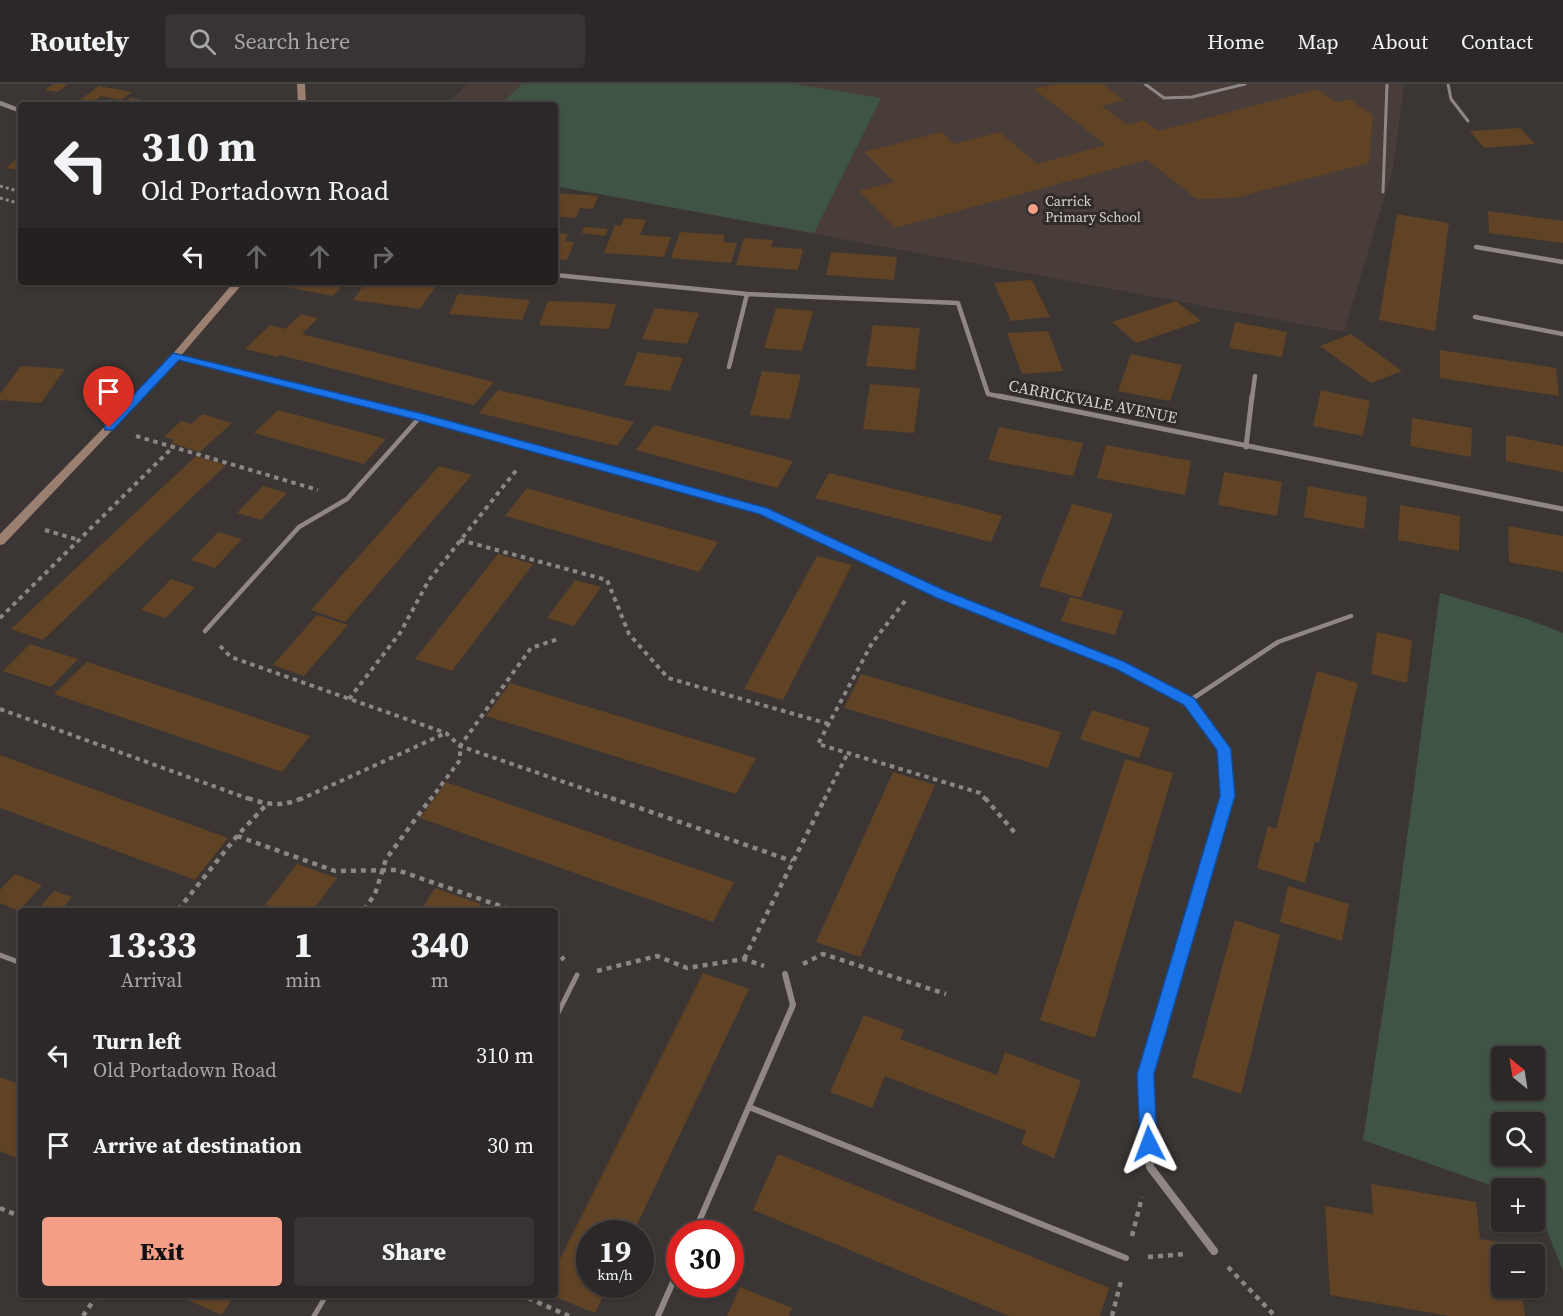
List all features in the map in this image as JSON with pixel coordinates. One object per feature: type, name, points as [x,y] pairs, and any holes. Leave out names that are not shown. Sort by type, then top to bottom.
[{"type":"main road","points":[[301,84],[302,102]]},
{"type":"main road","points":[[1,538],[19,522],[177,356],[236,285]]},
{"type":"street","points":[[0,103],[18,110]]},
{"type":"street","points":[[1476,247],[1563,262]]},
{"type":"street","name":"CARRICKVALE AVENUE","points":[[558,275],[747,294],[957,303],[988,394],[1563,509]]},
{"type":"street","points":[[729,368],[747,294]]},
{"type":"street","points":[[1475,317],[1563,334]]},
{"type":"street","points":[[177,356],[420,417],[763,511],[918,583],[1120,666],[1189,701],[1224,749],[1228,796],[1145,1074],[1150,1167],[1214,1251]]},
{"type":"street","points":[[1246,447],[1255,376]]},
{"type":"street","points":[[700,1220],[793,1005],[785,974]]},
{"type":"street","points":[[749,1107],[1126,1258]]},
{"type":"street","points":[[658,1316],[666,1298]]},
{"type":"lane","points":[[1145,84],[1164,98],[1174,98],[1192,97],[1245,84]]},
{"type":"lane","points":[[1383,192],[1387,84]]},
{"type":"lane","points":[[1448,84],[1451,99],[1468,121]]},
{"type":"lane","points":[[206,631],[299,527],[347,499],[420,417]]},
{"type":"lane","points":[[1189,701],[1278,642],[1352,615]]},
{"type":"lane","points":[[0,955],[18,962]]},
{"type":"lane","points":[[558,1013],[578,975]]},
{"type":"lane","points":[[314,1316],[325,1298]]},
{"type":"path","points":[[0,186],[18,191]]},
{"type":"path","points":[[0,198],[18,203]]},
{"type":"path","points":[[109,428],[347,499]]},
{"type":"path","points":[[0,618],[173,447]]},
{"type":"path","points":[[349,699],[400,633],[429,580],[534,448]]},
{"type":"path","points":[[19,522],[79,540]]},
{"type":"path","points":[[460,540],[608,580],[629,634],[668,678],[829,724]]},
{"type":"path","points":[[918,583],[872,643],[818,744],[980,793],[1015,833]]},
{"type":"path","points":[[206,631],[231,657],[446,733],[460,746],[792,861]]},
{"type":"path","points":[[365,908],[375,894],[386,859],[460,760],[460,746],[531,648],[558,639]]},
{"type":"path","points":[[0,709],[266,805],[294,802],[446,733]]},
{"type":"path","points":[[744,959],[848,753]]},
{"type":"path","points":[[180,908],[237,836],[266,805]]},
{"type":"path","points":[[237,836],[335,871],[397,870],[506,908]]},
{"type":"path","points":[[558,952],[578,975],[657,957],[687,968],[744,959],[785,974],[823,954],[946,994]]},
{"type":"path","points":[[0,1208],[18,1216]]},
{"type":"path","points":[[83,1316],[95,1298]]},
{"type":"path","points":[[528,1298],[569,1316]]},
{"type":"shaded area","name":"Carrick Primary School","points":[[467,84],[1404,84],[1393,169],[1344,332],[558,187],[558,102],[449,102]]},
{"type":"green space","points":[[522,84],[794,84],[881,98],[814,233],[558,187],[558,102],[503,102]]},
{"type":"green space","points":[[1440,593],[1527,619],[1563,633],[1563,1271],[1545,1226],[1545,1178],[1491,1178],[1491,1185],[1363,1140],[1390,964]]},
{"type":"building","points":[[53,84],[68,84],[58,92],[45,90]]},
{"type":"building","points":[[1057,84],[1103,84],[1124,100],[1102,106],[1127,125],[1144,120],[1158,131],[1317,89],[1336,102],[1349,99],[1373,115],[1369,163],[1234,198],[1197,199],[1147,160],[895,228],[859,191],[894,182],[864,152],[941,132],[954,144],[1000,132],[1037,164],[1106,145],[1034,89]]},
{"type":"building","points":[[99,86],[132,92],[121,100],[101,96],[93,102],[77,102]]},
{"type":"building","points":[[131,98],[154,102],[126,102]]},
{"type":"building","points":[[1520,128],[1535,144],[1484,148],[1470,131]]},
{"type":"building","points":[[18,158],[18,170],[6,168]]},
{"type":"building","points":[[558,193],[598,196],[593,209],[580,208],[576,218],[558,216]]},
{"type":"building","points":[[1488,211],[1563,221],[1563,243],[1489,233]]},
{"type":"building","points":[[1397,214],[1449,223],[1435,331],[1379,320]]},
{"type":"building","points":[[624,218],[646,220],[640,235],[671,237],[664,257],[604,253],[615,225],[621,226]]},
{"type":"building","points":[[584,227],[608,229],[605,236],[582,233]]},
{"type":"building","points":[[680,232],[725,235],[723,242],[737,243],[731,263],[671,258]]},
{"type":"building","points":[[558,233],[568,234],[565,241],[574,242],[567,260],[558,259]]},
{"type":"building","points":[[744,238],[773,240],[771,247],[803,249],[798,270],[736,265]]},
{"type":"building","points":[[831,252],[897,257],[894,280],[826,275]]},
{"type":"building","points":[[1032,280],[1050,317],[1011,321],[994,283]]},
{"type":"building","points":[[289,285],[343,285],[333,296],[287,287]]},
{"type":"building","points":[[364,285],[436,286],[420,309],[353,300]]},
{"type":"building","points":[[458,294],[530,300],[522,320],[449,314]]},
{"type":"building","points":[[548,301],[616,304],[609,329],[539,325]]},
{"type":"building","points":[[1176,301],[1201,321],[1136,343],[1112,322]]},
{"type":"building","points":[[655,308],[699,313],[687,344],[642,339]]},
{"type":"building","points":[[776,308],[813,311],[802,351],[764,348]]},
{"type":"building","points":[[301,314],[318,318],[302,334],[494,382],[474,405],[280,355],[277,357],[245,349],[270,325],[285,329]]},
{"type":"building","points":[[1235,322],[1287,332],[1282,357],[1229,348]]},
{"type":"building","points":[[873,325],[920,328],[915,370],[866,366]]},
{"type":"building","points":[[1048,331],[1063,371],[1022,374],[1007,333]]},
{"type":"building","points":[[1351,334],[1402,371],[1371,383],[1320,346]]},
{"type":"building","points":[[1440,350],[1556,368],[1559,396],[1440,378]]},
{"type":"building","points":[[638,352],[683,358],[670,391],[624,385]]},
{"type":"building","points":[[1131,354],[1182,365],[1170,401],[1118,391]]},
{"type":"building","points":[[21,366],[65,369],[41,403],[0,400],[0,394]]},
{"type":"building","points":[[762,371],[801,375],[790,419],[750,415]]},
{"type":"building","points":[[870,384],[920,388],[914,433],[863,429]]},
{"type":"building","points":[[498,390],[634,422],[617,446],[479,413]]},
{"type":"building","points":[[1321,390],[1370,401],[1363,436],[1313,426]]},
{"type":"building","points":[[278,410],[386,439],[364,464],[254,433]]},
{"type":"building","points":[[202,414],[232,423],[200,452],[171,443],[174,440],[164,437],[181,421],[191,424]]},
{"type":"building","points":[[1412,418],[1472,428],[1471,457],[1410,446]]},
{"type":"building","points":[[654,425],[793,461],[777,488],[636,450]]},
{"type":"building","points":[[999,427],[1083,443],[1073,476],[988,460]]},
{"type":"building","points":[[1506,435],[1563,446],[1563,472],[1506,461]]},
{"type":"building","points":[[1106,445],[1191,461],[1185,495],[1097,478]]},
{"type":"building","points":[[196,456],[226,465],[43,640],[11,629]]},
{"type":"building","points":[[439,466],[472,475],[345,622],[311,610]]},
{"type":"building","points":[[1224,472],[1282,482],[1277,516],[1218,505]]},
{"type":"building","points":[[829,473],[1002,516],[991,542],[815,498]]},
{"type":"building","points":[[263,486],[287,493],[261,520],[237,513]]},
{"type":"building","points":[[1308,486],[1367,497],[1364,529],[1304,517]]},
{"type":"building","points":[[527,488],[718,542],[699,572],[505,516]]},
{"type":"building","points":[[1072,504],[1113,514],[1081,598],[1039,586]]},
{"type":"building","points":[[1400,505],[1460,516],[1459,551],[1398,540]]},
{"type":"building","points":[[1508,526],[1563,536],[1563,572],[1509,562]]},
{"type":"building","points":[[218,532],[242,539],[215,568],[191,560]]},
{"type":"building","points":[[498,554],[533,564],[452,671],[415,659]]},
{"type":"building","points":[[817,556],[852,565],[783,700],[744,689]]},
{"type":"building","points":[[171,579],[195,587],[166,618],[141,610]]},
{"type":"building","points":[[575,580],[601,587],[574,626],[547,618]]},
{"type":"building","points":[[1070,597],[1123,611],[1115,635],[1061,621]]},
{"type":"building","points":[[317,615],[348,625],[304,676],[273,665]]},
{"type":"building","points":[[1377,632],[1412,640],[1407,683],[1371,674]]},
{"type":"building","points":[[30,644],[78,659],[51,687],[3,671]]},
{"type":"building","points":[[87,662],[310,736],[282,772],[54,694]]},
{"type":"building","points":[[1317,671],[1358,683],[1319,843],[1315,841],[1305,883],[1257,868],[1268,826],[1276,829]]},
{"type":"building","points":[[861,674],[1061,732],[1048,768],[844,708]]},
{"type":"building","points":[[510,683],[756,758],[736,794],[486,716]]},
{"type":"building","points":[[1092,710],[1150,728],[1139,758],[1080,739]]},
{"type":"building","points":[[0,755],[228,838],[195,880],[0,808]]},
{"type":"building","points":[[1125,759],[1173,773],[1095,1038],[1040,1020]]},
{"type":"building","points":[[893,772],[935,785],[860,957],[816,942]]},
{"type":"building","points":[[446,782],[734,882],[713,922],[420,818]]},
{"type":"building","points":[[297,864],[337,878],[314,908],[263,908]]},
{"type":"building","points":[[15,874],[42,885],[18,911],[0,903],[0,890]]},
{"type":"building","points":[[1288,886],[1349,904],[1342,941],[1280,922]]},
{"type":"building","points":[[435,888],[481,904],[478,908],[422,908]]},
{"type":"building","points":[[54,891],[72,897],[63,908],[39,908]]},
{"type":"building","points":[[1235,920],[1280,935],[1241,1094],[1192,1077]]},
{"type":"building","points":[[703,973],[749,989],[639,1220],[580,1220]]},
{"type":"building","points":[[864,1015],[904,1030],[900,1039],[997,1075],[1005,1052],[1081,1081],[1054,1158],[1021,1144],[1026,1131],[885,1076],[872,1108],[830,1092]]},
{"type":"building","points":[[0,1077],[18,1084],[18,1159],[0,1151]]},
{"type":"building","points":[[778,1154],[1109,1288],[1100,1316],[1009,1316],[753,1210]]},
{"type":"building","points":[[1371,1184],[1476,1202],[1480,1239],[1509,1244],[1491,1244],[1491,1298],[1523,1298],[1525,1316],[1449,1316],[1330,1295],[1325,1206],[1373,1214]]},
{"type":"building","points":[[576,1227],[576,1298],[602,1298],[595,1313],[558,1298],[558,1263]]},
{"type":"building","points":[[744,1289],[792,1308],[789,1316],[727,1316],[735,1298],[744,1298]]},
{"type":"building","points":[[183,1298],[233,1298],[222,1315]]},
{"type":"place","name":"Carrick Primary School","points":[[1033,209]]},
{"type":"route","points":[[109,428],[177,356],[420,417],[763,511],[942,595],[1120,666],[1189,701],[1224,749],[1228,796],[1145,1074],[1149,1144]]}]
